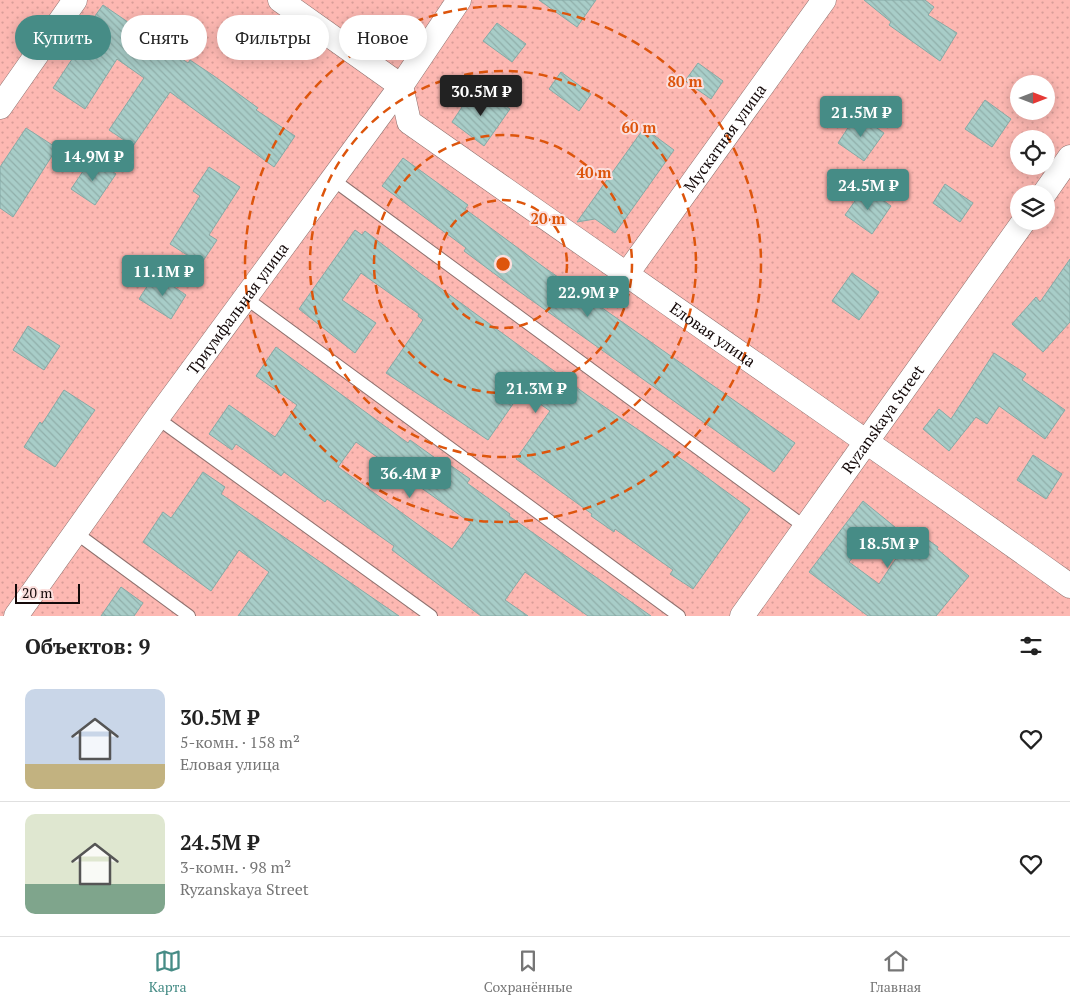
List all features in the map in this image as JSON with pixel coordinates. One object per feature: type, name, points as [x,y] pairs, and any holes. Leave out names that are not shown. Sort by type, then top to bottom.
[{"type":"street","points":[[0,107],[75,0]]},
{"type":"street","points":[[280,0],[401,86]]},
{"type":"street","name":"Триумфальная улица","points":[[16,616],[157,418],[247,299],[401,86],[459,0]]},
{"type":"street","name":"Мускатная улица","points":[[626,275],[824,0]]},
{"type":"street","name":"Еловая улица","points":[[401,86],[409,122],[626,275],[867,441],[1070,586]]},
{"type":"street","points":[[1050,185],[1070,157]]},
{"type":"street","name":"Ryzanskaya Street","points":[[742,616],[1018,230]]},
{"type":"lane","points":[[332,179],[805,528]]},
{"type":"lane","points":[[247,299],[679,616]]},
{"type":"lane","points":[[157,418],[431,616]]},
{"type":"lane","points":[[76,533],[189,616]]},
{"type":"shaded area","points":[[0,0],[1070,0],[1070,616],[0,616]]},
{"type":"building","points":[[539,0],[596,0],[577,27]]},
{"type":"building","points":[[864,0],[925,0],[934,7],[928,15],[957,33],[940,61],[889,25],[891,22]]},
{"type":"building","points":[[103,5],[121,17],[121,60],[184,60],[188,63],[190,60],[258,108],[256,110],[295,136],[274,167],[170,92],[133,146],[109,130],[144,78],[117,59],[85,109],[53,88],[71,60],[111,60],[111,15],[96,15]]},
{"type":"building","points":[[497,23],[526,44],[512,62],[483,41]]},
{"type":"building","points":[[698,63],[723,81],[711,99],[685,81]]},
{"type":"building","points":[[561,72],[591,94],[579,111],[549,89]]},
{"type":"building","points":[[482,90],[510,109],[484,146],[452,122],[466,101],[471,105]]},
{"type":"building","points":[[985,100],[1010,118],[992,147],[965,129]]},
{"type":"building","points":[[857,114],[884,133],[864,161],[838,143]]},
{"type":"building","points":[[26,128],[57,148],[13,217],[0,208],[0,167]]},
{"type":"building","points":[[644,128],[674,150],[615,233],[595,219],[577,222]]},
{"type":"building","points":[[92,158],[116,174],[95,205],[71,189]]},
{"type":"building","points":[[403,158],[468,205],[465,209],[545,268],[795,443],[774,472],[503,280],[464,251],[466,248],[382,186]]},
{"type":"building","points":[[209,167],[240,187],[209,235],[217,240],[201,264],[170,244],[200,196],[193,191]]},
{"type":"building","points":[[945,184],[973,203],[960,222],[933,203]]},
{"type":"building","points":[[865,187],[891,206],[872,234],[845,215]]},
{"type":"building","points":[[355,230],[362,235],[365,231],[587,395],[690,465],[750,509],[693,589],[670,574],[673,570],[615,529],[614,532],[591,516],[592,514],[516,459],[550,411],[522,391],[488,440],[386,373],[423,320],[418,316],[419,314],[361,273],[342,300],[376,323],[355,353],[299,309]]},
{"type":"building","points":[[1070,259],[1070,322],[1043,352],[1012,324],[1036,297],[1040,302]]},
{"type":"building","points":[[852,273],[879,292],[859,320],[832,301]]},
{"type":"building","points":[[155,274],[186,295],[171,319],[139,299]]},
{"type":"building","points":[[28,326],[60,346],[44,370],[13,350]]},
{"type":"building","points":[[276,347],[408,443],[410,440],[445,465],[447,463],[470,479],[467,483],[510,514],[509,516],[651,616],[588,616],[525,572],[505,600],[528,616],[481,616],[392,550],[394,546],[327,499],[325,502],[284,472],[281,476],[236,444],[232,450],[209,434],[229,405],[275,437],[297,405],[256,376]],"holes":[[[356,442],[471,523],[452,549],[338,467]]]},
{"type":"building","points":[[994,353],[1026,374],[1022,380],[1065,410],[1045,439],[999,406],[987,424],[976,417],[949,451],[923,429],[939,409],[951,419]]},
{"type":"building","points":[[64,390],[95,410],[55,467],[24,447],[40,422],[42,424]]},
{"type":"building","points":[[1033,455],[1062,474],[1046,499],[1017,480]]},
{"type":"building","points":[[203,472],[225,487],[221,494],[399,616],[238,616],[269,572],[239,550],[211,591],[143,542],[163,512],[171,518]]},
{"type":"building","points":[[863,501],[906,536],[911,528],[938,547],[937,549],[969,576],[936,616],[868,616],[809,572]],"holes":[[[870,537],[897,557],[879,584],[849,562]]]},
{"type":"building","points":[[121,587],[143,603],[134,616],[101,616]]}]
